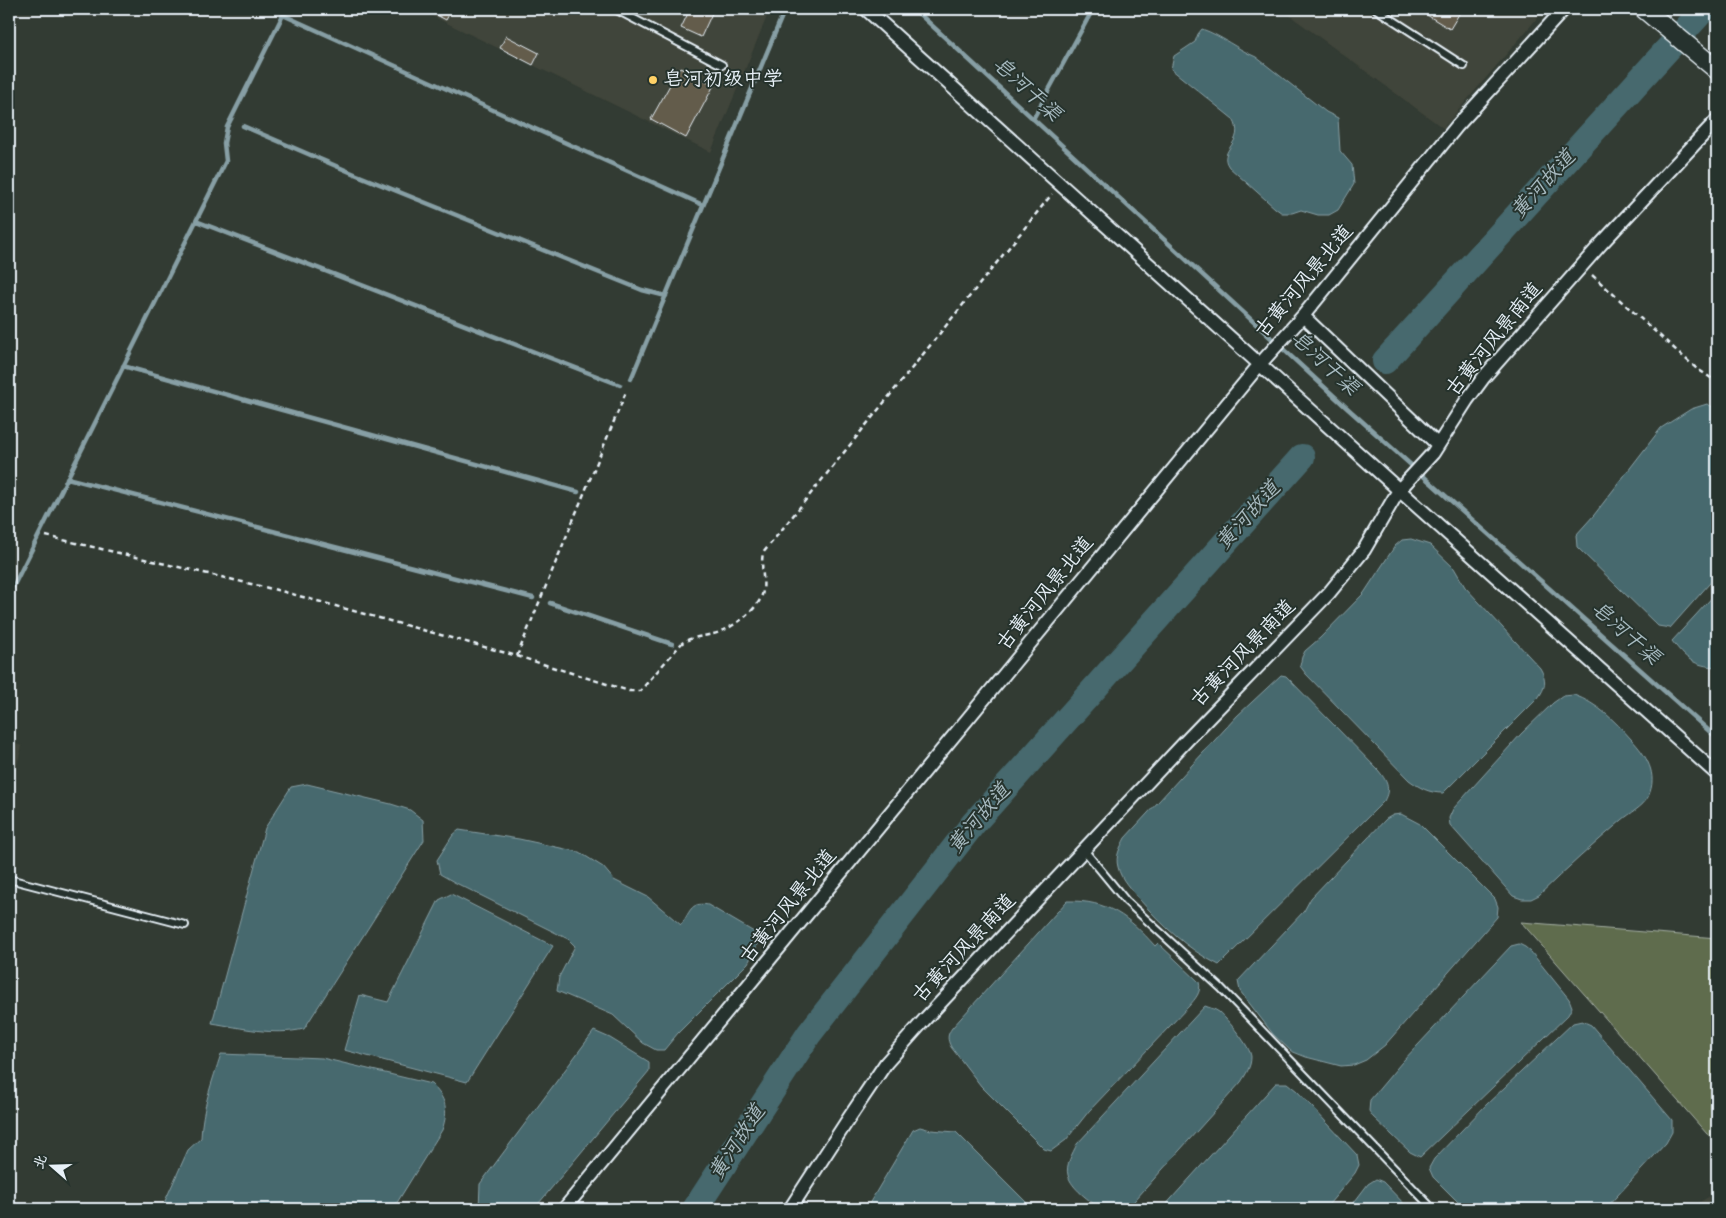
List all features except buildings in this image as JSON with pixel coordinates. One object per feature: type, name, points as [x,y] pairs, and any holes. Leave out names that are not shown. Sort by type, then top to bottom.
[{"type":"main road","points":[[1644,9],[1717,70]]},
{"type":"street","points":[[866,9],[1263,361],[1399,490],[1717,774]]},
{"type":"street","name":"古黄河风景北道","points":[[564,1209],[1263,361],[1299,320],[1457,126],[1564,9]]},
{"type":"street","name":"古黄河风景南道","points":[[790,1209],[886,1064],[926,1018],[1084,850],[1329,593],[1364,550],[1399,490],[1438,445],[1484,377],[1582,266],[1717,120]]},
{"type":"street","points":[[1299,320],[1438,445]]},
{"type":"lane","points":[[615,9],[722,65]]},
{"type":"lane","points":[[1376,9],[1464,66]]},
{"type":"lane","points":[[1084,850],[1126,900],[1221,988],[1434,1209]]},
{"type":"lane","points":[[9,879],[185,925]]},
{"type":"path","points":[[46,536],[281,591],[516,656],[635,692],[640,691],[682,644],[689,639],[722,631],[757,606],[762,595],[762,561],[764,553],[1061,183]]},
{"type":"path","points":[[1582,266],[1696,368],[1717,382]]},
{"type":"path","points":[[516,656],[626,392]]},
{"type":"path","points":[[9,1203],[26,1209]]},
{"type":"shaded area","name":"皂河初级中学","points":[[418,9],[770,9],[711,152]]},
{"type":"shaded area","points":[[1281,9],[1545,9],[1443,128]]},
{"type":"shaded area","points":[[9,742],[22,746],[9,795]]},
{"type":"shaded area","points":[[1717,1192],[1717,1209],[1688,1209]]},
{"type":"green space","points":[[1521,922],[1717,938],[1717,1140],[1707,1134]]},
{"type":"water","points":[[1202,29],[1256,57],[1326,112],[1338,118],[1340,151],[1352,165],[1354,184],[1338,210],[1329,215],[1318,215],[1301,210],[1292,213],[1282,213],[1229,167],[1226,155],[1236,134],[1233,119],[1171,69],[1174,56],[1195,42]]},
{"type":"water","points":[[1707,404],[1717,409],[1717,575],[1670,628],[1658,626],[1577,547],[1576,535],[1594,515],[1661,428],[1691,409]]},
{"type":"water","points":[[1411,539],[1430,545],[1454,568],[1465,587],[1540,668],[1545,680],[1543,690],[1538,698],[1443,793],[1425,789],[1409,780],[1300,666],[1305,651],[1364,593],[1395,546],[1402,540]]},
{"type":"water","points":[[1717,592],[1717,667],[1696,663],[1686,657],[1672,641]]},
{"type":"water","points":[[1281,675],[1286,676],[1378,770],[1386,781],[1388,788],[1384,801],[1219,965],[1196,952],[1166,928],[1148,909],[1121,876],[1117,863],[1118,856],[1125,838],[1237,716]]},
{"type":"water","points":[[1574,695],[1605,713],[1636,745],[1649,765],[1652,780],[1651,789],[1643,804],[1601,838],[1539,895],[1531,899],[1522,899],[1513,896],[1450,825],[1449,818],[1453,809],[1521,734],[1553,703],[1563,696]]},
{"type":"water","points":[[307,784],[410,810],[423,820],[424,840],[304,1029],[281,1032],[246,1029],[212,1023],[265,828],[291,787]]},
{"type":"water","points":[[1401,814],[1420,824],[1495,899],[1498,907],[1497,917],[1385,1045],[1366,1060],[1354,1065],[1341,1066],[1291,1051],[1273,1034],[1240,991],[1238,981],[1304,911],[1311,898],[1386,819],[1393,815]]},
{"type":"water","points":[[459,830],[519,839],[579,852],[603,867],[614,880],[648,897],[681,925],[694,906],[708,905],[754,932],[759,937],[756,948],[748,963],[678,1033],[664,1050],[656,1050],[643,1043],[613,1015],[557,991],[559,977],[575,946],[568,939],[440,874],[437,860],[453,835]]},
{"type":"water","points":[[451,894],[553,946],[467,1082],[344,1050],[360,995],[388,1002],[439,900]]},
{"type":"water","points":[[1067,901],[1081,901],[1106,907],[1117,912],[1155,946],[1158,943],[1199,982],[1200,989],[1189,1006],[1089,1111],[1066,1140],[1051,1151],[1044,1149],[981,1086],[951,1047],[948,1037],[952,1028]]},
{"type":"water","points":[[1519,944],[1531,952],[1569,999],[1572,1007],[1568,1015],[1420,1157],[1410,1152],[1373,1117],[1369,1111],[1370,1100],[1402,1062],[1511,946]]},
{"type":"water","points":[[1205,1006],[1219,1012],[1238,1033],[1247,1047],[1251,1057],[1246,1073],[1241,1082],[1127,1209],[1101,1209],[1073,1185],[1068,1175],[1068,1163],[1077,1144]]},
{"type":"water","points":[[1582,1021],[1591,1025],[1672,1120],[1672,1132],[1666,1143],[1605,1209],[1465,1209],[1433,1177],[1429,1168],[1434,1159],[1487,1104],[1573,1023]]},
{"type":"water","points":[[594,1031],[610,1038],[649,1062],[649,1071],[534,1209],[479,1209],[480,1184]]},
{"type":"water","points":[[221,1054],[322,1058],[431,1084],[440,1094],[445,1105],[446,1110],[442,1130],[393,1209],[164,1209],[165,1201],[188,1150],[201,1138],[205,1106]]},
{"type":"water","points":[[1276,1083],[1287,1083],[1297,1091],[1357,1155],[1359,1165],[1355,1173],[1325,1209],[1162,1209]]},
{"type":"water","points":[[920,1127],[956,1132],[1033,1209],[866,1209],[913,1130]]},
{"type":"water","points":[[1376,1179],[1383,1182],[1409,1209],[1349,1209],[1368,1184]]},
{"type":"waterway","points":[[631,379],[785,9]]},
{"type":"waterway","name":"皂河干渠","points":[[914,9],[1346,407],[1717,738]]},
{"type":"waterway","points":[[1033,119],[1093,9]]},
{"type":"waterway","name":"黄河故道","points":[[1385,361],[1704,9]]},
{"type":"waterway","points":[[9,595],[226,161],[224,143],[227,127],[283,15],[703,205]]},
{"type":"waterway","points":[[243,126],[357,175],[642,290],[666,296]]},
{"type":"waterway","points":[[196,221],[620,385]]},
{"type":"waterway","points":[[123,366],[578,492]]},
{"type":"waterway","name":"黄河故道","points":[[695,1209],[809,1034],[973,824],[1302,457]]},
{"type":"waterway","points":[[67,478],[533,598]]},
{"type":"waterway","points":[[550,603],[672,644]]},
{"type":"place","name":"皂河初级中学","points":[[653,80]]}]
